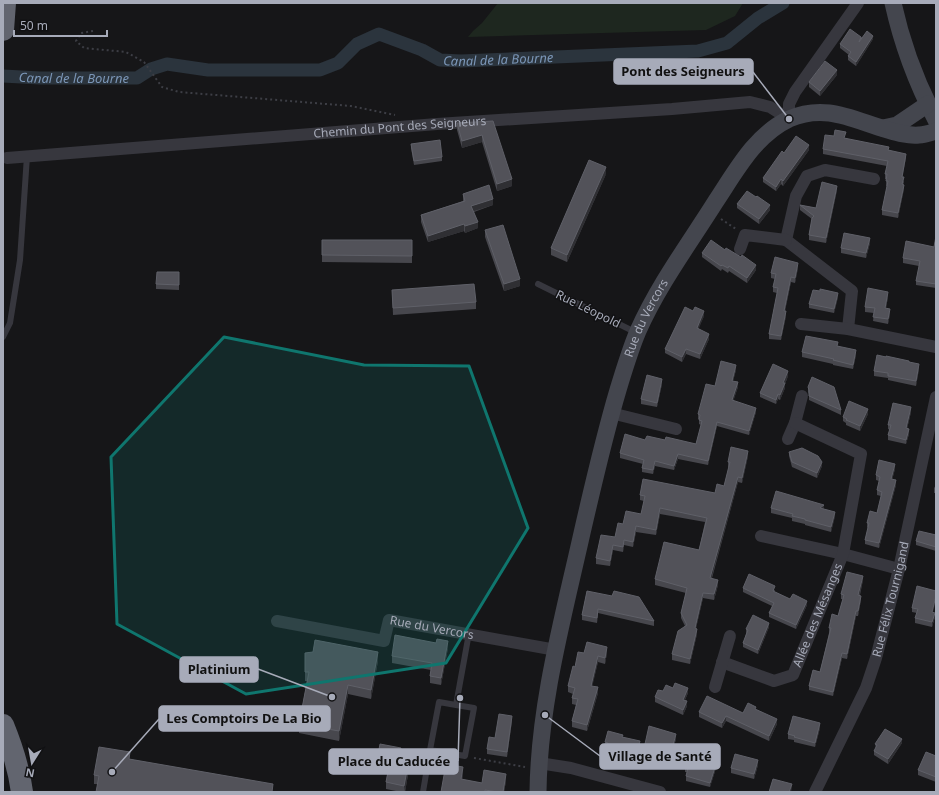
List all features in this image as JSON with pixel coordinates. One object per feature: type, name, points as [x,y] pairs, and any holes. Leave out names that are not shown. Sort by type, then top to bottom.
[{"type":"highway","points":[[3,30],[5,3]]},
{"type":"highway","points":[[3,725],[12,750],[22,792]]},
{"type":"street","points":[[789,119],[789,104],[795,92],[858,3]]},
{"type":"street","points":[[893,3],[907,56],[936,120]]},
{"type":"street","name":"Chemin du Pont des Seigneurs","points":[[7,158],[438,124],[672,109],[750,102],[770,107],[789,119]]},
{"type":"street","points":[[883,128],[897,125],[928,104]]},
{"type":"street","name":"Rue du Vercors","points":[[538,792],[539,766],[545,715],[556,650],[586,514],[611,413],[625,366],[637,333],[663,282],[740,166],[766,133],[789,119],[816,111],[840,114],[903,134],[918,135],[936,131]]},
{"type":"street","points":[[786,240],[796,196],[807,176],[825,170],[874,179]]},
{"type":"street","points":[[740,249],[745,235],[786,240],[852,291],[848,329]]},
{"type":"street","points":[[801,324],[848,329],[936,347]]},
{"type":"street","points":[[788,439],[795,423],[802,396]]},
{"type":"street","name":"Rue Félix Tournigand","points":[[815,792],[866,688],[876,658],[899,569],[936,397]]},
{"type":"street","points":[[611,413],[676,429]]},
{"type":"street","points":[[795,423],[861,454],[843,554]]},
{"type":"street","points":[[761,536],[843,554],[899,569]]},
{"type":"street","name":"Allée des Mésanges","points":[[722,662],[774,681],[793,675],[843,554]]},
{"type":"street","name":"Rue du Vercors","points":[[277,621],[384,641],[388,620],[469,633],[556,650]]},
{"type":"street","points":[[715,687],[730,636]]},
{"type":"street","points":[[539,766],[571,768],[660,792]]},
{"type":"lane","points":[[3,337],[10,323],[20,260],[27,156]]},
{"type":"lane","name":"Rue Léopold","points":[[538,284],[637,333]]},
{"type":"lane","points":[[456,705],[469,633]]},
{"type":"lane","points":[[423,792],[430,750],[439,702],[474,708],[465,756],[430,750]]},
{"type":"path","points":[[93,31],[81,34],[76,41],[84,48],[126,52],[144,62],[162,87],[179,92],[351,106],[397,115]]},
{"type":"path","points":[[710,212],[745,235]]},
{"type":"path","points":[[465,756],[539,766]]},
{"type":"highlighted area","points":[[224,337],[364,365],[469,366],[528,528],[446,663],[246,694],[117,624],[111,457]]},
{"type":"shaded area","points":[[498,3],[743,3],[735,16],[706,30],[468,37],[482,23]]},
{"type":"building","points":[[850,29],[861,37],[859,42],[867,31],[873,36],[856,62],[848,56],[851,52],[840,44]]},
{"type":"building","points":[[825,61],[837,70],[820,91],[809,82]]},
{"type":"building","points":[[493,121],[512,179],[497,184],[482,135],[462,141],[457,123]]},
{"type":"building","points":[[835,130],[846,132],[844,138],[889,147],[888,150],[906,154],[902,177],[904,177],[902,184],[904,185],[898,213],[882,210],[888,181],[886,181],[887,174],[885,174],[888,161],[823,149],[825,135],[834,136]]},
{"type":"building","points":[[796,136],[809,145],[783,181],[781,179],[776,187],[763,178],[782,151],[784,153]]},
{"type":"building","points":[[440,140],[442,157],[414,161],[411,144]]},
{"type":"building","points":[[589,160],[606,167],[567,255],[551,248]]},
{"type":"building","points":[[822,182],[837,186],[826,238],[809,235],[812,218],[814,216],[800,205],[816,208]]},
{"type":"building","points":[[489,185],[493,199],[471,206],[478,222],[465,226],[464,224],[428,236],[421,215],[465,201],[463,194]]},
{"type":"building","points":[[747,191],[770,205],[759,219],[737,204]]},
{"type":"building","points":[[503,225],[520,279],[504,284],[485,230]]},
{"type":"building","points":[[844,233],[870,238],[866,253],[841,248]]},
{"type":"building","points":[[936,236],[936,284],[916,281],[920,261],[903,258],[906,241],[934,247]]},
{"type":"building","points":[[322,240],[412,240],[412,256],[322,255]]},
{"type":"building","points":[[711,240],[725,250],[726,248],[741,257],[742,255],[756,265],[747,278],[729,266],[728,268],[722,265],[721,266],[702,253]]},
{"type":"building","points":[[775,257],[798,263],[795,278],[791,277],[784,311],[786,311],[781,336],[769,334],[778,288],[773,287],[776,274],[771,273]]},
{"type":"building","points":[[157,272],[179,272],[179,285],[156,284]]},
{"type":"building","points":[[474,284],[476,302],[393,308],[392,290]]},
{"type":"building","points":[[868,288],[888,292],[885,308],[890,309],[888,319],[873,317],[875,308],[865,307]]},
{"type":"building","points":[[820,289],[838,293],[834,309],[809,304],[813,290],[820,291]]},
{"type":"building","points":[[685,307],[693,311],[695,307],[704,311],[697,328],[709,334],[700,354],[686,349],[682,357],[665,349]]},
{"type":"building","points":[[806,336],[838,342],[837,346],[856,350],[853,365],[802,352]]},
{"type":"building","points":[[877,355],[919,364],[916,381],[888,376],[888,373],[874,371]]},
{"type":"building","points":[[721,361],[736,365],[732,381],[738,382],[732,400],[756,408],[749,431],[717,422],[708,461],[678,454],[674,466],[655,461],[653,470],[642,468],[644,460],[620,453],[625,434],[645,440],[647,436],[665,440],[666,437],[696,444],[702,421],[699,420],[700,415],[698,414],[706,384],[715,386]]},
{"type":"building","points":[[773,364],[788,371],[783,383],[785,383],[776,400],[760,393]]},
{"type":"building","points":[[647,375],[662,379],[657,403],[641,399]]},
{"type":"building","points":[[812,377],[834,387],[841,410],[809,396],[808,387]]},
{"type":"building","points":[[849,401],[868,409],[860,426],[846,420],[847,419],[843,417]]},
{"type":"building","points":[[893,403],[911,407],[906,428],[909,429],[906,440],[888,435],[891,425],[888,425]]},
{"type":"building","points":[[731,447],[748,451],[742,478],[738,477],[710,578],[718,580],[714,594],[703,593],[690,659],[672,654],[678,631],[687,625],[681,613],[687,588],[655,579],[664,542],[699,550],[707,518],[660,508],[656,530],[636,526],[633,542],[624,540],[623,547],[613,545],[610,561],[596,558],[601,535],[615,537],[618,523],[623,524],[626,511],[641,514],[645,496],[640,495],[643,479],[715,493],[717,484],[724,486],[730,462],[728,462]]},
{"type":"building","points":[[802,448],[818,456],[822,462],[817,473],[792,462],[789,452]]},
{"type":"building","points":[[879,460],[895,464],[891,479],[896,480],[879,543],[865,540],[870,511],[877,513],[882,492],[877,490],[880,477],[876,475]]},
{"type":"building","points":[[776,491],[824,505],[820,508],[835,512],[831,527],[792,516],[793,514],[771,508]]},
{"type":"building","points":[[919,531],[936,535],[936,547],[916,541]]},
{"type":"building","points":[[847,572],[863,576],[858,595],[861,596],[858,611],[856,611],[847,654],[842,653],[833,692],[809,686],[813,670],[820,672],[831,628],[829,628],[832,614],[838,616],[844,595],[841,594]]},
{"type":"building","points":[[749,574],[775,586],[773,591],[790,599],[793,594],[807,601],[796,625],[769,613],[774,603],[743,588]]},
{"type":"building","points":[[917,586],[936,591],[932,612],[935,613],[932,622],[915,618],[918,609],[912,608]]},
{"type":"building","points":[[587,591],[612,596],[614,591],[639,597],[654,621],[598,609],[597,618],[582,615]]},
{"type":"building","points":[[753,615],[769,623],[758,650],[743,643],[748,630],[746,629]]},
{"type":"building","points":[[395,635],[436,643],[437,639],[448,641],[441,678],[430,676],[432,663],[392,656]]},
{"type":"building","points":[[315,640],[378,652],[371,690],[348,685],[339,731],[299,724],[309,672],[305,672],[305,653],[313,652]]},
{"type":"building","points":[[587,642],[607,647],[605,658],[598,656],[591,686],[598,687],[587,725],[572,721],[578,699],[572,698],[575,688],[568,686],[573,666],[575,667],[578,652],[584,653]]},
{"type":"building","points":[[675,683],[688,688],[683,700],[687,701],[683,710],[655,697],[658,690],[663,691],[666,685],[673,688]]},
{"type":"building","points":[[707,696],[743,713],[748,703],[756,707],[755,709],[777,719],[769,736],[726,716],[722,723],[699,712]]},
{"type":"building","points":[[499,714],[512,716],[507,752],[487,749],[489,737],[495,738]]},
{"type":"building","points":[[793,716],[820,723],[815,743],[788,734]]},
{"type":"building","points":[[649,726],[676,734],[672,749],[663,746],[662,749],[645,744]]},
{"type":"building","points":[[885,729],[902,739],[888,759],[874,751],[877,745],[875,744]]},
{"type":"building","points":[[608,731],[623,735],[622,737],[640,741],[636,756],[628,753],[626,758],[605,753],[608,743],[605,742]]},
{"type":"building","points":[[380,744],[401,748],[400,754],[410,755],[404,786],[386,782],[390,762],[377,760]]},
{"type":"building","points":[[99,747],[130,752],[129,759],[273,784],[272,792],[96,792],[99,776],[94,775]]},
{"type":"building","points":[[690,750],[705,755],[704,757],[717,761],[710,783],[686,776],[688,768],[685,767]]},
{"type":"building","points":[[926,752],[936,756],[936,777],[918,770]]},
{"type":"building","points":[[735,754],[758,760],[754,774],[731,768]]},
{"type":"building","points":[[446,764],[463,767],[461,779],[482,783],[484,770],[506,774],[503,792],[485,790],[485,792],[441,792]]},
{"type":"building","points":[[773,779],[792,784],[789,792],[769,792]]},
{"type":"waterway","name":"Canal de la Bourne","points":[[3,76],[40,78],[137,78],[151,69],[167,64],[208,70],[320,70],[338,63],[357,44],[379,34],[422,50],[440,60],[461,61],[698,51],[727,43],[758,18],[783,3]]},
{"type":"place","name":"Pont des Seigneurs","points":[[789,119]]},
{"type":"place","name":"Platinium","points":[[332,697]]},
{"type":"place","name":"Place du Caducée","points":[[460,698]]},
{"type":"place","name":"Village de Santé","points":[[545,715]]},
{"type":"place","name":"Les Comptoirs De La Bio","points":[[112,772]]}]
